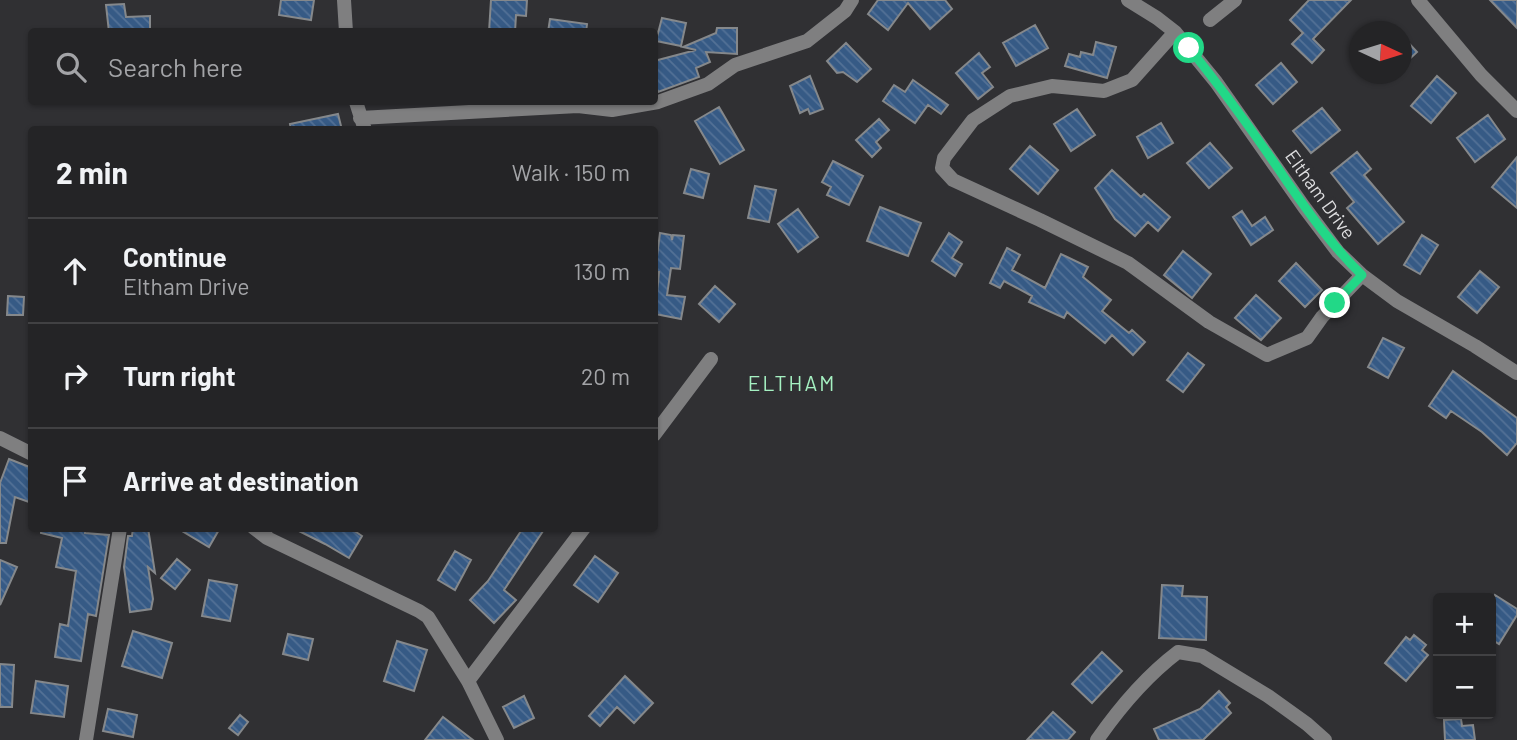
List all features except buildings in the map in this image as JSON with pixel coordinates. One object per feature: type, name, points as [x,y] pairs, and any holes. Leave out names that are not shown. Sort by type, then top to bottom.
[{"type":"street","points":[[344,0],[346,28]]},
{"type":"street","points":[[658,102],[708,84],[735,65],[807,41],[845,10],[852,0]]},
{"type":"street","name":"Eltham Drive","points":[[1128,0],[1175,32],[1216,82],[1331,243],[1362,275],[1397,300],[1517,373]]},
{"type":"street","points":[[1210,20],[1235,0]]},
{"type":"street","points":[[1423,2],[1481,75],[1517,111]]},
{"type":"street","points":[[1175,32],[1132,80],[1104,91],[1052,86],[1010,96],[973,120],[944,158],[942,169],[953,180],[1128,264],[1209,322],[1266,355],[1307,338],[1322,317],[1362,275]]},
{"type":"street","points":[[357,105],[362,124],[578,106],[612,110],[641,105]]},
{"type":"street","points":[[658,430],[711,359]]},
{"type":"street","points":[[0,438],[28,452]]},
{"type":"street","points":[[86,740],[119,532]]},
{"type":"street","points":[[468,681],[581,532]]},
{"type":"street","points":[[265,533],[428,617],[468,681],[497,740]]},
{"type":"street","points":[[1097,740],[1122,704],[1178,652],[1202,656],[1268,696],[1325,740]]},
{"type":"district","name":"ELTHAM","points":[[792,382]]},
{"type":"route","points":[[1189,48],[1338,252],[1362,275],[1335,303]]}]
